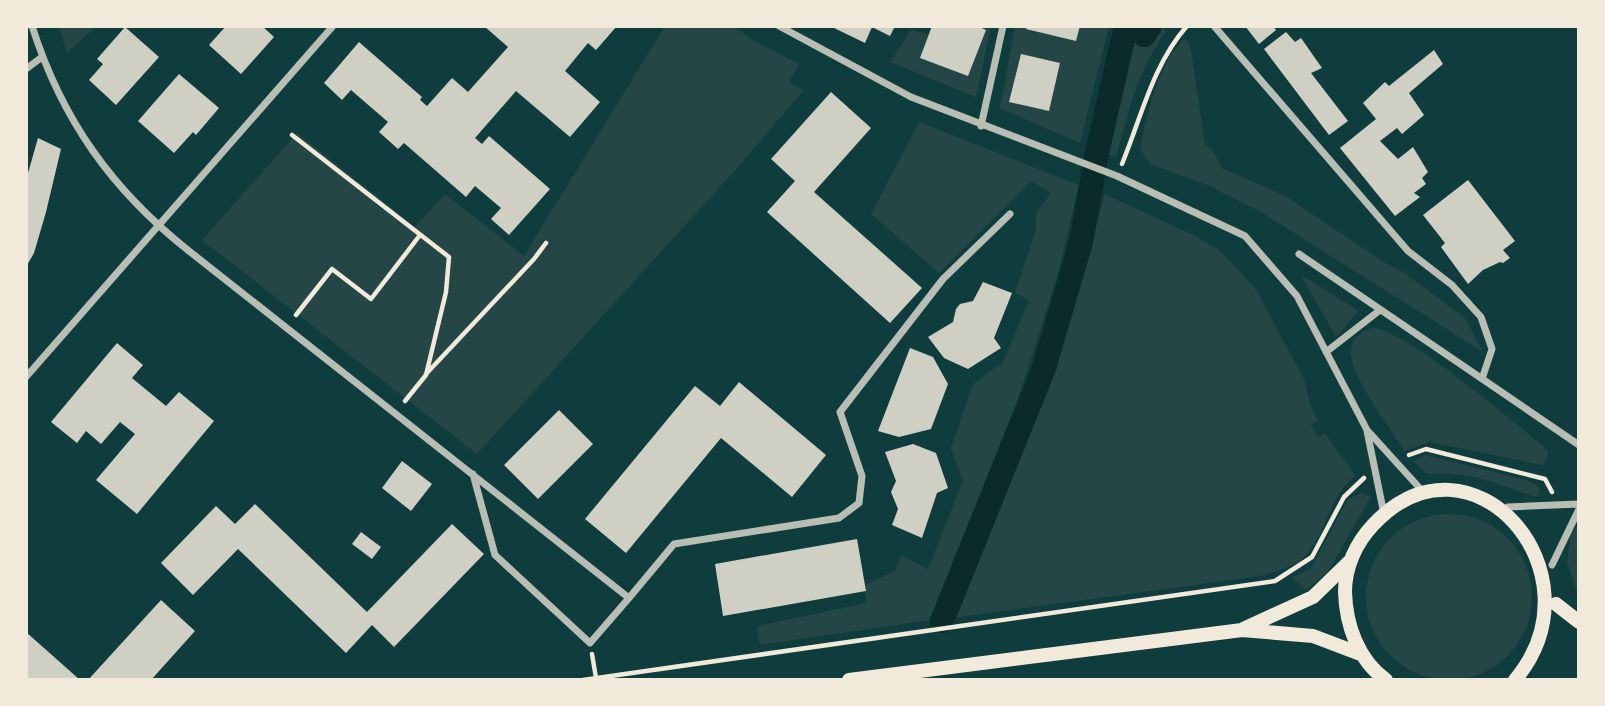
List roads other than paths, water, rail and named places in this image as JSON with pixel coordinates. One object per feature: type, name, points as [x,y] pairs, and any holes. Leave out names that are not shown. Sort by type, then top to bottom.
[{"type":"main road","points":[[1387,680],[1363,655],[1352,634],[1345,610],[1345,585],[1350,561],[1364,535],[1384,514],[1408,499],[1442,491],[1476,493],[1508,507],[1527,523],[1542,542],[1552,565],[1556,604],[1549,635],[1533,663],[1515,680]]},
{"type":"main road","points":[[1242,630],[1313,597],[1350,561]]},
{"type":"main road","points":[[1556,604],[1579,622]]},
{"type":"main road","points":[[849,680],[1242,630],[1313,636],[1363,655]]},
{"type":"street","points":[[32,26],[41,57],[79,133],[120,188],[158,226],[629,598]]},
{"type":"street","points":[[26,377],[333,26]]},
{"type":"street","points":[[779,26],[911,97],[1117,176],[1245,236],[1297,296],[1367,430],[1425,495]]},
{"type":"street","points":[[981,126],[1003,26]]},
{"type":"street","points":[[1214,26],[1408,251],[1452,285],[1481,317],[1492,349],[1482,379]]},
{"type":"street","points":[[26,69],[41,57]]},
{"type":"street","points":[[473,474],[495,555],[590,643],[674,544],[839,518],[859,503],[862,476],[840,412],[943,279],[1010,214]]},
{"type":"street","points":[[1299,254],[1579,445]]},
{"type":"street","points":[[1326,352],[1380,310]]},
{"type":"street","points":[[1367,430],[1384,514]]},
{"type":"street","points":[[1508,507],[1579,506],[1552,565]]},
{"type":"waterway","points":[[942,621],[1044,368],[1081,242],[1098,148],[1126,26]]},
{"type":"waterway","points":[[1144,35],[1150,26]]}]
